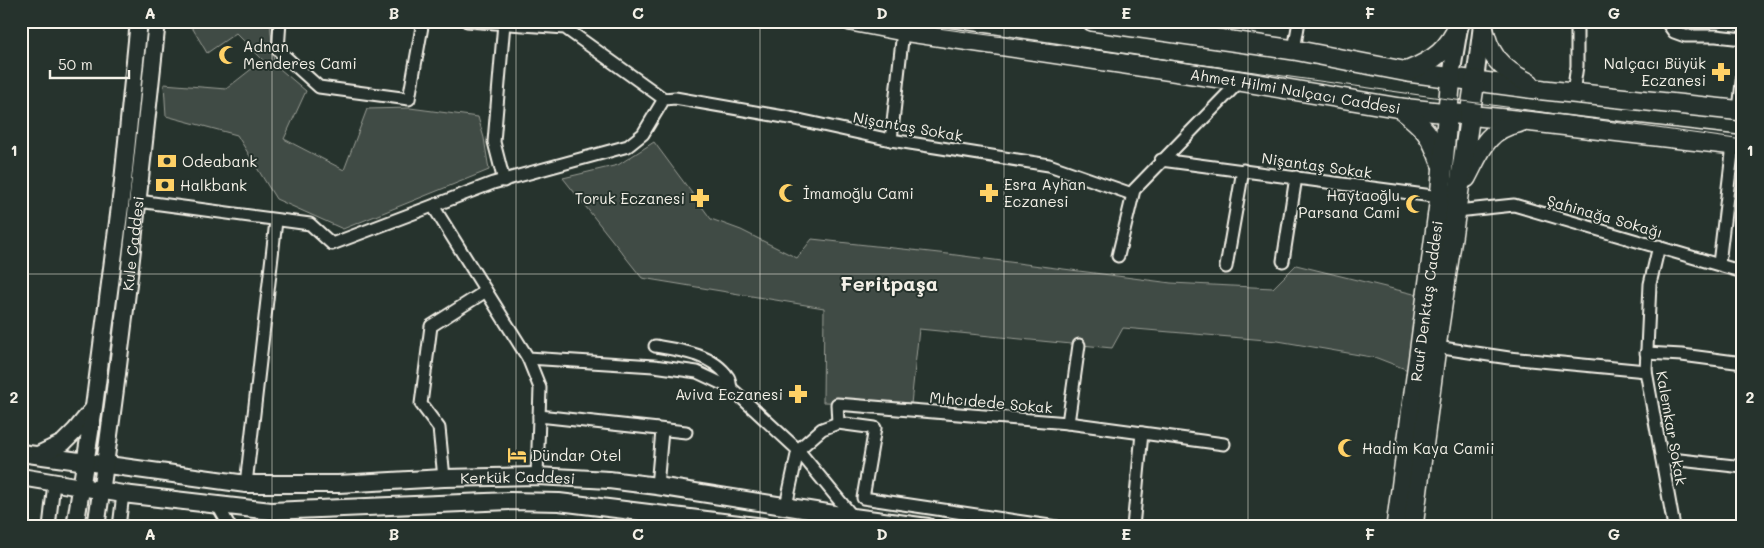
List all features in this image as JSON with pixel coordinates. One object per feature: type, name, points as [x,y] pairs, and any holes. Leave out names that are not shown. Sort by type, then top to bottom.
[{"type":"main road","name":"Ahmet Hilmi Nalçacı Caddesi","points":[[851,21],[903,31],[1240,81],[1400,108],[1738,146]]},
{"type":"main road","points":[[1092,21],[1294,50],[1408,72],[1451,76],[1544,90],[1741,110]]},
{"type":"main road","points":[[1482,21],[1487,44],[1498,63],[1518,77],[1544,90]]},
{"type":"main road","points":[[1408,72],[1440,54],[1454,38],[1460,22]]},
{"type":"main road","name":"Rauf Denktaş Caddesi","points":[[1396,527],[1440,197],[1451,76]]},
{"type":"main road","name":"Rauf Denktaş Caddesi","points":[[1414,527],[1436,347],[1475,80]]},
{"type":"main road","points":[[1400,108],[1425,129],[1442,166]]},
{"type":"main road","points":[[1460,190],[1489,136],[1495,131],[1512,124],[1534,122]]},
{"type":"main road","points":[[1418,487],[1421,527]]},
{"type":"main road","points":[[1388,527],[1400,494]]},
{"type":"street","name":"Kule Caddesi","points":[[75,527],[94,407],[122,191],[139,21]]},
{"type":"street","name":"Kule Caddesi","points":[[96,527],[106,464],[138,201],[157,21]]},
{"type":"street","points":[[280,21],[278,50],[319,87],[409,99],[424,21]]},
{"type":"street","points":[[138,201],[276,221],[310,224],[332,244],[504,180],[628,146],[643,134],[670,98],[566,25],[467,21]]},
{"type":"street","points":[[1294,50],[1299,21]]},
{"type":"street","points":[[1475,80],[1482,21]]},
{"type":"street","points":[[1573,93],[1578,66],[1577,21]]},
{"type":"street","points":[[1666,21],[1674,32],[1685,36],[1716,36],[1743,40]]},
{"type":"street","points":[[1451,76],[1460,22]]},
{"type":"street","points":[[504,23],[494,142],[504,180]]},
{"type":"street","points":[[891,140],[903,31]]},
{"type":"street","points":[[1741,110],[1743,73]]},
{"type":"street","points":[[1118,256],[1134,190],[1161,160],[1240,81]]},
{"type":"street","name":"Nişantaş Sokak","points":[[670,98],[790,118],[891,140],[1049,165],[1132,194]]},
{"type":"street","points":[[1719,264],[1738,146]]},
{"type":"street","name":"Nişantaş Sokak","points":[[1161,160],[1440,197]]},
{"type":"street","points":[[1226,267],[1243,170]]},
{"type":"street","points":[[1283,260],[1296,177]]},
{"type":"street","name":"Şahinağa Sokağı","points":[[1457,211],[1514,205],[1743,272]]},
{"type":"street","points":[[433,206],[528,358],[540,388],[537,476]]},
{"type":"street","points":[[246,484],[276,221]]},
{"type":"street","name":"Kalemkar Sokak","points":[[1659,246],[1650,284],[1646,371],[1674,527]]},
{"type":"street","points":[[444,478],[439,428],[421,404],[431,326],[486,291]]},
{"type":"street","points":[[1068,423],[1079,345]]},
{"type":"street","points":[[655,346],[683,351],[712,362],[728,377],[731,388]]},
{"type":"street","points":[[1436,347],[1510,358],[1646,371]]},
{"type":"street","points":[[1646,353],[1682,355],[1743,363]]},
{"type":"street","points":[[528,358],[654,366],[697,372],[731,388],[798,450],[853,517]]},
{"type":"street","name":"Mıhcıdede Sokak","points":[[838,423],[837,404],[1068,423],[1224,444]]},
{"type":"street","points":[[38,455],[63,443],[94,407]]},
{"type":"street","points":[[539,416],[686,432]]},
{"type":"street","points":[[786,506],[798,450],[822,429],[838,423],[875,428],[863,498],[1057,527]]},
{"type":"street","points":[[657,486],[662,430]]},
{"type":"street","points":[[1133,527],[1142,432]]},
{"type":"street","name":"Kerkük Caddesi","points":[[21,453],[246,484],[338,484],[444,478],[537,476],[609,480],[928,527]]},
{"type":"street","points":[[1662,458],[1743,467]]},
{"type":"street","name":"Kerkük Caddesi","points":[[21,477],[123,494],[271,512],[510,500],[559,502],[710,523],[764,527]]},
{"type":"street","points":[[49,527],[54,483]]},
{"type":"street","points":[[119,527],[123,494]]},
{"type":"street","points":[[218,506],[230,527]]},
{"type":"shaded area","points":[[182,21],[270,21],[274,64],[306,91],[284,139],[344,170],[367,109],[410,108],[478,117],[484,138],[489,170],[343,229],[276,199],[237,135],[166,116],[164,84],[226,89],[263,60],[236,33],[207,53],[193,29]]},
{"type":"shaded area","points":[[654,142],[711,219],[741,230],[797,258],[812,239],[948,254],[1171,283],[1273,288],[1296,265],[1422,296],[1408,370],[1377,358],[1278,341],[1123,328],[1112,348],[919,329],[911,404],[823,402],[824,308],[642,278],[563,178],[618,165]]},
{"type":"tram line","points":[[888,21],[1743,140]]},
{"type":"place","name":"Adnan Menderes Cami","points":[[228,55]]},
{"type":"place","name":"Nalçacı Büyük Eczanesi","points":[[1721,72]]},
{"type":"place","name":"Odeabank","points":[[167,161]]},
{"type":"place","name":"Halkbank","points":[[165,185]]},
{"type":"place","name":"İmamoğlu Cami","points":[[788,193]]},
{"type":"place","name":"Esra Ayhan Eczanesi","points":[[989,193]]},
{"type":"place","name":"Toruk Eczanesi","points":[[700,198]]},
{"type":"place","name":"Haytaoğlu Parsana Cami","points":[[1415,204]]},
{"type":"place","name":"Aviva Eczanesi","points":[[798,394]]},
{"type":"place","name":"Hadim Kaya Camii","points":[[1347,448]]},
{"type":"place","name":"Dündar Otel","points":[[517,455]]},
{"type":"district","name":"Feritpaşa","points":[[889,283]]}]
